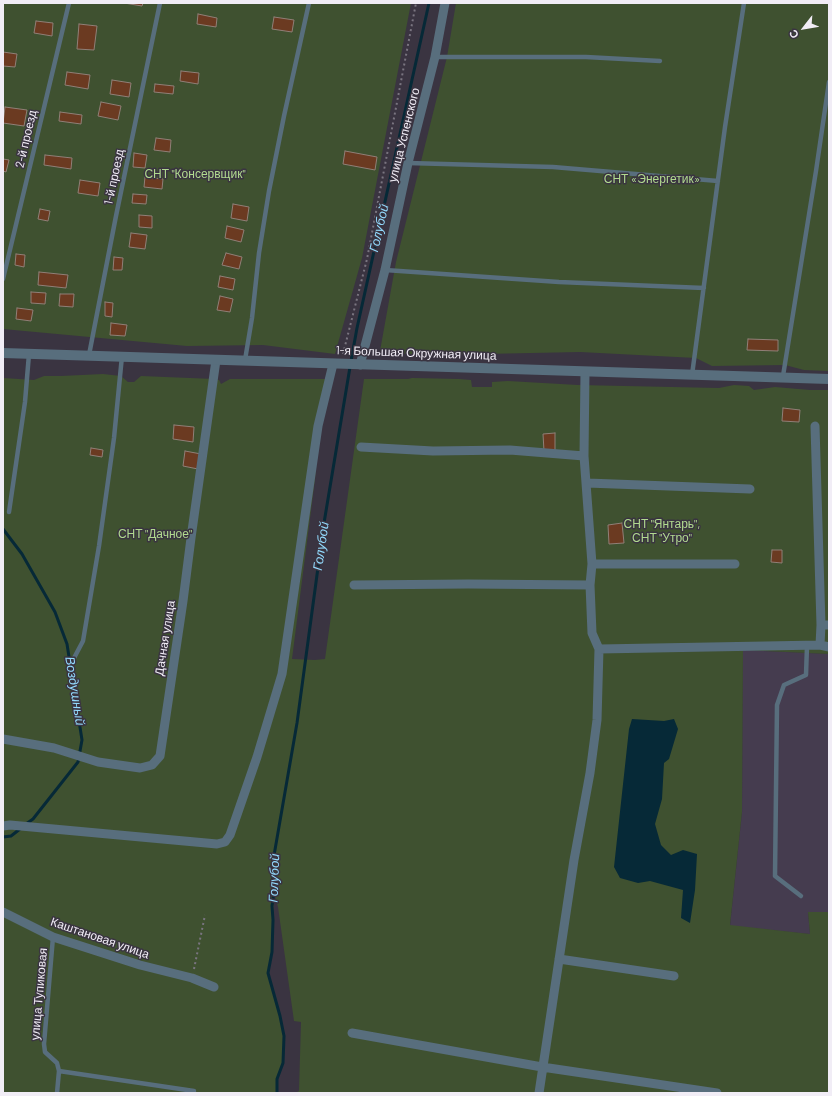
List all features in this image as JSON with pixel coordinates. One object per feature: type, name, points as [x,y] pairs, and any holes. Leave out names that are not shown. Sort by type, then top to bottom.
[{"type":"street","name":"улица Успенского","points":[[360,365],[385,270],[408,163],[435,57],[445,3]]},
{"type":"street","name":"1-я Большая Окружная улица","points":[[3,353],[585,372],[782,376],[829,379]]},
{"type":"street","name":"Дачная улица","points":[[3,739],[54,748],[98,762],[140,768],[152,765],[160,756],[216,360]]},
{"type":"street","points":[[3,826],[18,826],[217,844],[225,842],[230,835],[255,764],[282,674],[318,426],[337,364]]},
{"type":"street","points":[[538,1093],[597,720],[599,649],[592,633],[590,585],[592,564],[584,456],[585,372]]},
{"type":"street","points":[[599,649],[825,646],[815,426]]},
{"type":"street","points":[[362,447],[433,451],[510,450],[584,456]]},
{"type":"street","points":[[587,483],[750,489]]},
{"type":"street","points":[[592,564],[735,564]]},
{"type":"street","points":[[354,585],[590,585]]},
{"type":"street","name":"Каштановая улица","points":[[3,912],[53,937],[140,965],[192,978],[214,987]]},
{"type":"street","points":[[559,959],[674,976]]},
{"type":"street","points":[[352,1033],[657,1089],[717,1093]]},
{"type":"lane","name":"2-й проезд","points":[[3,279],[69,3]]},
{"type":"lane","name":"1-й проезд","points":[[89,355],[160,3]]},
{"type":"lane","points":[[245,360],[252,318],[259,253],[268,199],[308,3]]},
{"type":"lane","points":[[692,375],[725,127],[744,3]]},
{"type":"lane","points":[[435,57],[586,57],[660,61]]},
{"type":"lane","points":[[782,376],[829,82]]},
{"type":"lane","points":[[408,163],[553,167],[718,181]]},
{"type":"lane","points":[[385,270],[559,282],[704,288]]},
{"type":"lane","points":[[9,512],[25,402],[29,354]]},
{"type":"lane","points":[[74,658],[83,642],[99,546],[114,438],[122,356]]},
{"type":"lane","points":[[801,896],[775,876],[777,705],[784,685],[806,675],[807,646]]},
{"type":"lane","name":"улица Тупиковая","points":[[53,937],[44,1044],[45,1052],[57,1063],[59,1071]]},
{"type":"lane","points":[[57,1093],[59,1071],[194,1091]]},
{"type":"path","points":[[337,364],[366,259],[416,3]]},
{"type":"path","points":[[192,978],[205,915]]},
{"type":"shaded area","points":[[743,650],[829,654],[829,912],[808,912],[810,934],[730,926],[742,812]]},
{"type":"green space","name":"СНТ \"Консервщик\"","points":[[3,3],[411,3],[362,258],[335,354],[263,345],[187,346],[3,329]]},
{"type":"green space","name":"СНТ «Энергетик»","points":[[456,3],[829,3],[829,371],[804,370],[785,365],[712,366],[696,358],[580,352],[434,355],[380,351],[396,262],[447,57]]},
{"type":"green space","points":[[103,374],[121,376],[128,382],[134,382],[141,376],[214,379],[219,380],[221,384],[230,379],[328,379],[317,453],[292,659],[315,660],[325,659],[364,379],[459,379],[471,380],[472,387],[492,387],[492,382],[508,381],[578,385],[719,388],[734,385],[749,386],[754,390],[775,387],[829,390],[829,654],[743,650],[742,812],[730,925],[810,934],[808,912],[829,912],[829,1093],[295,1093],[299,1091],[301,1022],[294,1021],[278,907],[274,893],[272,952],[268,973],[284,1036],[283,1063],[277,1079],[277,1093],[3,1093],[3,378],[34,380],[44,376]]},
{"type":"water","points":[[632,719],[664,721],[674,719],[678,729],[669,759],[664,763],[662,799],[655,824],[661,845],[671,855],[683,850],[697,854],[695,890],[690,923],[681,918],[683,890],[650,881],[638,883],[620,878],[614,867],[629,729]]},
{"type":"building","points":[[124,3],[143,3],[142,6]]},
{"type":"building","points":[[198,14],[217,18],[216,27],[197,24]]},
{"type":"building","points":[[274,17],[294,20],[292,32],[272,29]]},
{"type":"building","points":[[36,21],[53,23],[52,36],[34,33]]},
{"type":"building","points":[[79,24],[97,26],[94,50],[77,49]]},
{"type":"building","points":[[3,52],[17,54],[15,67],[3,66]]},
{"type":"building","points":[[181,71],[199,73],[198,84],[180,81]]},
{"type":"building","points":[[67,72],[90,75],[88,89],[65,85]]},
{"type":"building","points":[[112,80],[131,83],[129,97],[110,94]]},
{"type":"building","points":[[155,84],[174,86],[173,94],[154,92]]},
{"type":"building","points":[[101,102],[121,106],[118,120],[98,116]]},
{"type":"building","points":[[5,107],[27,110],[24,126],[3,123]]},
{"type":"building","points":[[60,112],[82,115],[81,124],[59,121]]},
{"type":"building","points":[[156,138],[171,140],[170,152],[154,150]]},
{"type":"building","points":[[345,151],[377,157],[375,170],[343,164]]},
{"type":"building","points":[[134,153],[147,155],[145,168],[133,167]]},
{"type":"building","points":[[45,155],[72,158],[71,169],[44,165]]},
{"type":"building","points":[[3,159],[9,160],[6,172],[3,171]]},
{"type":"building","points":[[145,177],[163,179],[162,189],[144,187]]},
{"type":"building","points":[[80,180],[100,183],[98,196],[78,193]]},
{"type":"building","points":[[133,194],[147,195],[146,204],[132,203]]},
{"type":"building","points":[[233,204],[249,207],[247,221],[231,218]]},
{"type":"building","points":[[40,209],[50,211],[48,221],[38,219]]},
{"type":"building","points":[[139,215],[152,216],[152,228],[139,227]]},
{"type":"building","points":[[227,226],[244,230],[241,242],[225,238]]},
{"type":"building","points":[[131,233],[147,235],[145,249],[129,247]]},
{"type":"building","points":[[226,253],[242,257],[239,269],[222,265]]},
{"type":"building","points":[[16,254],[25,255],[24,267],[15,265]]},
{"type":"building","points":[[114,257],[123,258],[122,270],[113,270]]},
{"type":"building","points":[[39,272],[68,275],[66,288],[38,285]]},
{"type":"building","points":[[220,276],[235,279],[233,290],[218,287]]},
{"type":"building","points":[[31,292],[46,293],[45,304],[31,303]]},
{"type":"building","points":[[60,294],[74,294],[73,307],[59,306]]},
{"type":"building","points":[[220,296],[233,299],[230,312],[217,310]]},
{"type":"building","points":[[105,302],[113,303],[112,317],[105,316]]},
{"type":"building","points":[[17,308],[33,310],[31,321],[16,319]]},
{"type":"building","points":[[111,323],[127,325],[125,336],[110,335]]},
{"type":"building","points":[[748,339],[778,340],[778,351],[747,350]]},
{"type":"building","points":[[783,408],[800,410],[799,422],[782,421]]},
{"type":"building","points":[[174,425],[194,427],[193,442],[173,439]]},
{"type":"building","points":[[555,433],[555,451],[544,451],[543,434]]},
{"type":"building","points":[[91,448],[103,450],[102,457],[90,455]]},
{"type":"building","points":[[185,451],[201,454],[198,469],[183,466]]},
{"type":"building","points":[[622,523],[624,543],[609,544],[608,525]]},
{"type":"building","points":[[772,550],[782,550],[782,563],[771,562]]},
{"type":"waterway","name":"Голубой","points":[[351,361],[429,3]]},
{"type":"waterway","name":"Голубой","points":[[277,1093],[277,1079],[283,1063],[284,1036],[268,973],[272,952],[272,906],[274,891],[272,867],[297,723],[324,523],[350,367]]},
{"type":"waterway","name":"Воздушный","points":[[3,529],[22,554],[55,612],[67,644],[82,740],[78,762],[33,819],[26,824]]},
{"type":"waterway","name":"Воздушный","points":[[3,837],[11,836],[20,829]]},
{"type":"park label","name":"СНТ \"Янтарь\", СНТ \"Утро\"","points":[[662,531]]},
{"type":"park label","name":"СНТ \"Дачное\"","points":[[155,534]]}]
